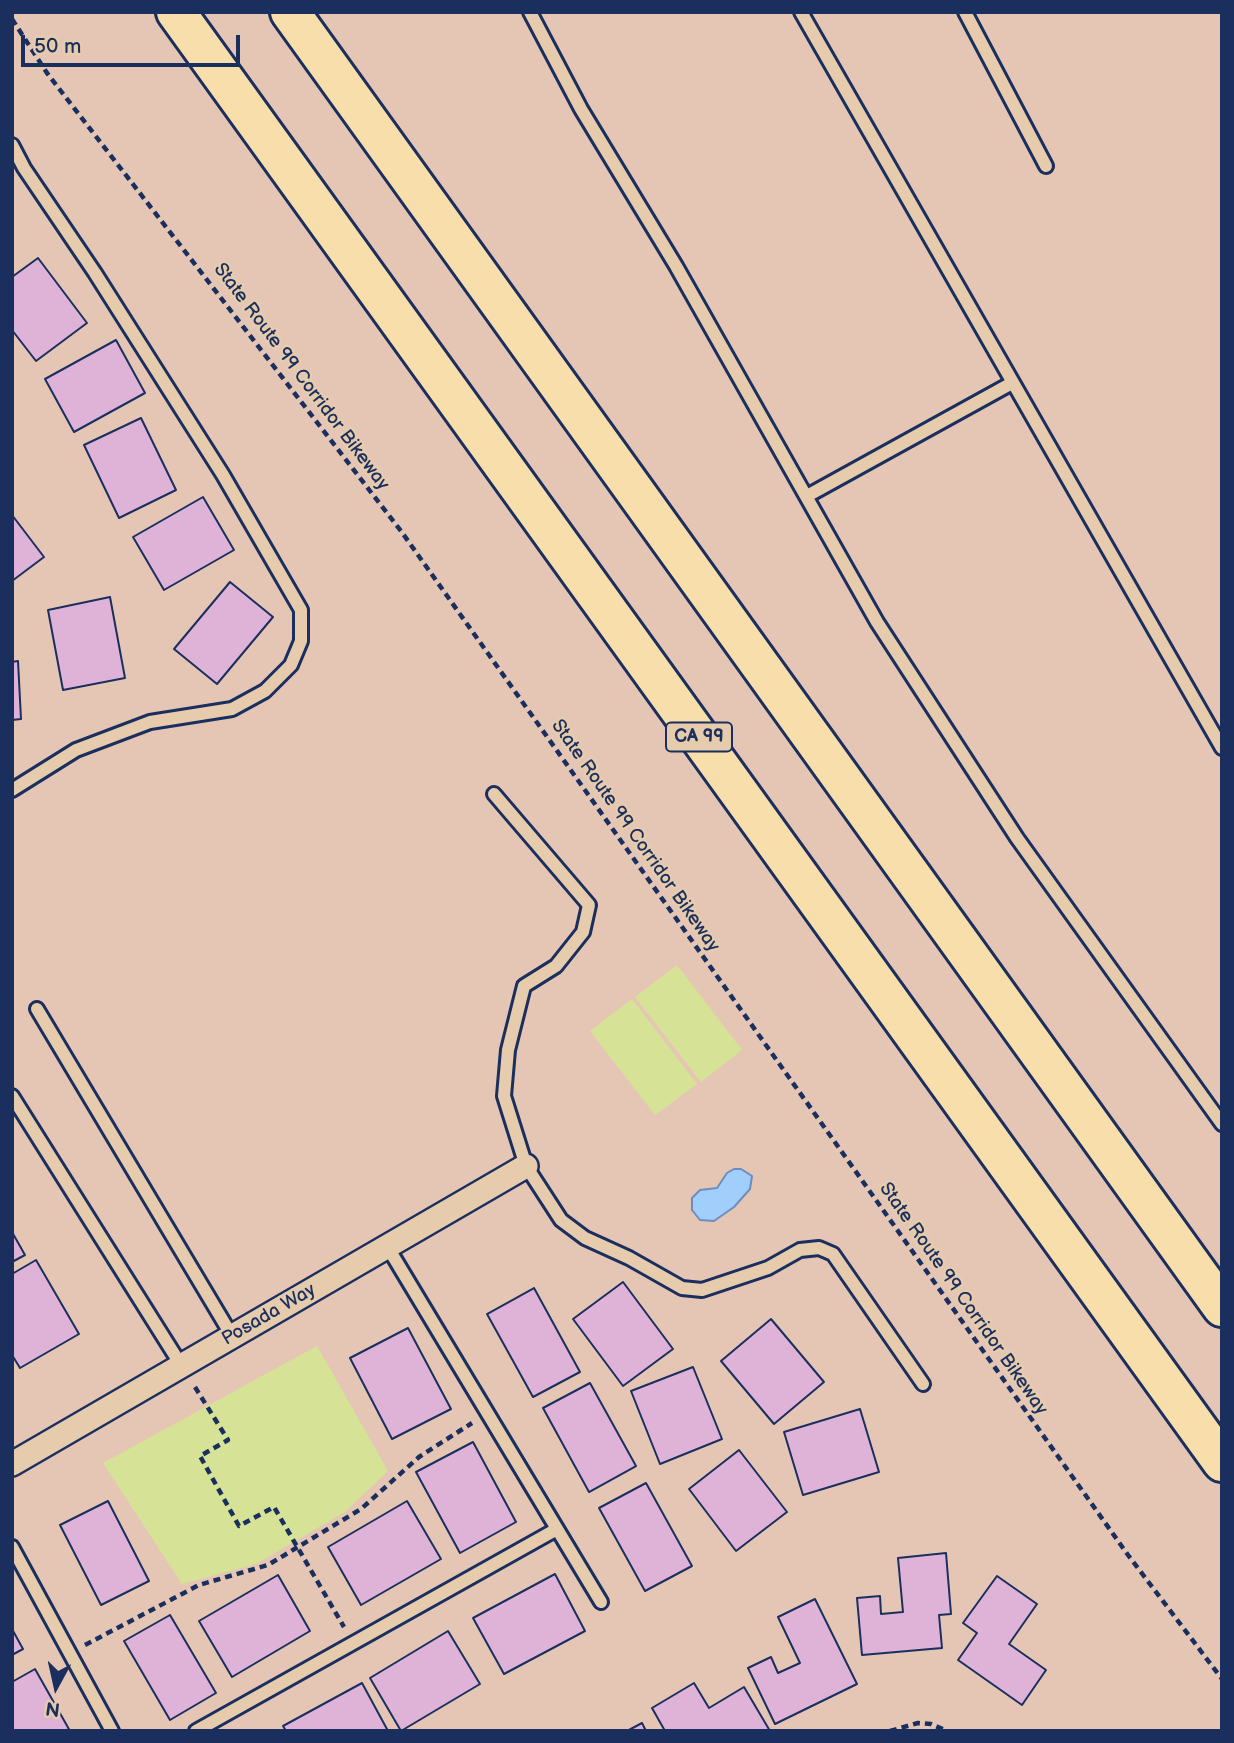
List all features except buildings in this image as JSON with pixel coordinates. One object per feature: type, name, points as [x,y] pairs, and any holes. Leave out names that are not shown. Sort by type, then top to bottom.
[{"type":"highway","name":"CA 99","points":[[176,12],[1222,1462]]},
{"type":"highway","points":[[290,12],[1222,1307]]},
{"type":"street","name":"Posada Way","points":[[12,1464],[526,1166]]},
{"type":"lane","points":[[530,12],[581,109],[676,266],[877,622],[961,755],[1222,1124]]},
{"type":"lane","points":[[801,12],[1222,748]]},
{"type":"lane","points":[[965,12],[1046,166]]},
{"type":"lane","points":[[12,790],[76,750],[150,722],[232,709],[265,691],[291,665],[301,642],[301,610],[223,475],[13,150]]},
{"type":"lane","points":[[807,496],[1012,383]]},
{"type":"lane","points":[[494,794],[589,905],[583,932],[556,966],[524,986],[508,1050],[504,1096],[526,1166],[561,1220],[585,1238],[682,1288],[702,1290],[768,1268],[800,1251],[819,1248],[833,1254],[923,1384]]},
{"type":"lane","points":[[37,1009],[232,1336]]},
{"type":"lane","points":[[12,1096],[181,1365]]},
{"type":"lane","points":[[387,1246],[601,1602]]},
{"type":"lane","points":[[196,1731],[557,1529]]},
{"type":"lane","points":[[12,1547],[112,1731]]},
{"type":"path","name":"State Route 99 Corridor Bikeway","points":[[12,19],[47,73],[409,542],[1112,1533],[1222,1679]]},
{"type":"path","points":[[181,1365],[228,1440],[200,1457],[239,1526],[274,1507],[353,1643]]},
{"type":"path","points":[[70,1653],[199,1585],[268,1565],[361,1509],[419,1457],[488,1413]]},
{"type":"path","points":[[890,1731],[918,1723],[947,1731]]},
{"type":"green space","points":[[677,965],[742,1050],[701,1082],[635,997]]},
{"type":"green space","points":[[632,999],[697,1084],[655,1115],[590,1031]]},
{"type":"green space","points":[[317,1346],[388,1471],[345,1512],[256,1564],[182,1584],[103,1463]]},
{"type":"water","points":[[741,1169],[752,1176],[750,1189],[734,1207],[714,1221],[700,1220],[692,1210],[692,1198],[700,1190],[717,1188],[727,1173]]}]
